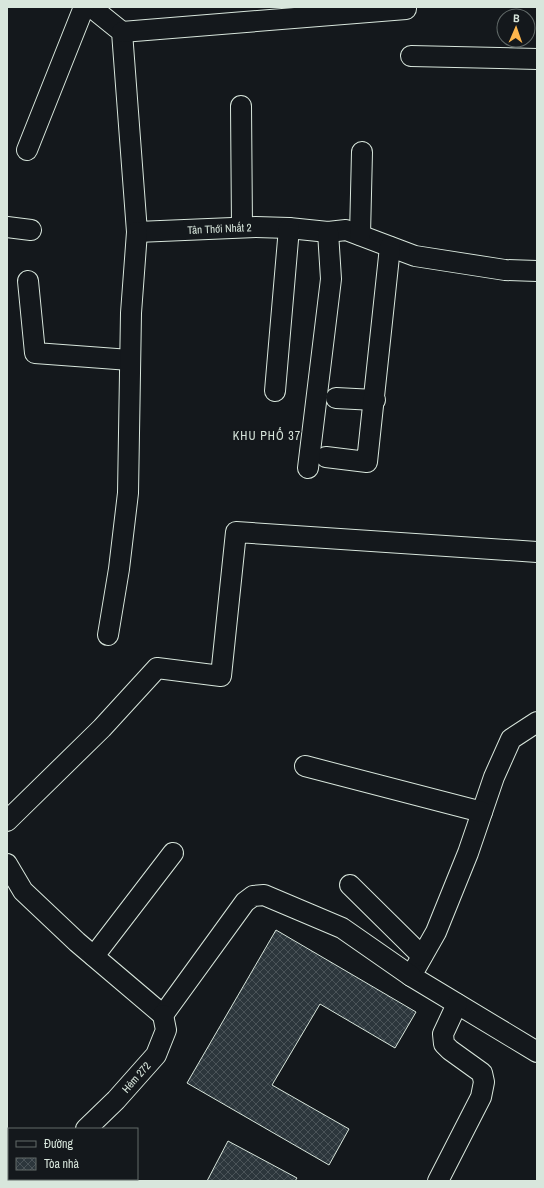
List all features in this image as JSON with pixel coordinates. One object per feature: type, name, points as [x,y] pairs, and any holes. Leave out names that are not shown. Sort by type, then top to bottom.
[{"type":"street","points":[[27,150],[84,7]]},
{"type":"street","points":[[91,7],[122,32],[272,13],[406,9]]},
{"type":"street","points":[[108,635],[120,569],[128,493],[131,313],[136,232],[122,32]]},
{"type":"street","points":[[411,56],[537,58]]},
{"type":"street","points":[[241,106],[242,227]]},
{"type":"street","points":[[360,235],[362,152]]},
{"type":"street","points":[[7,227],[31,230]]},
{"type":"street","name":"Tân Thới Nhất 2","points":[[136,232],[242,227],[289,228],[328,232],[346,230],[415,256],[505,270],[537,271]]},
{"type":"street","points":[[275,391],[289,228]]},
{"type":"street","points":[[308,468],[331,279],[328,232]]},
{"type":"street","points":[[326,457],[367,462],[375,400],[390,247]]},
{"type":"street","points":[[28,281],[35,353],[130,360]]},
{"type":"street","points":[[336,398],[375,400]]},
{"type":"street","points":[[7,821],[102,728],[158,668],[221,676],[236,532],[537,552]]},
{"type":"street","points":[[411,976],[436,932],[468,853],[494,777],[511,739],[537,722]]},
{"type":"street","points":[[306,766],[482,812]]},
{"type":"street","points":[[94,956],[173,852]]},
{"type":"street","points":[[7,864],[23,891],[94,956],[163,1015],[245,902],[253,896],[264,895],[342,928],[411,976],[537,1052]]},
{"type":"street","points":[[350,885],[422,956]]},
{"type":"street","points":[[438,1181],[481,1097],[484,1082],[482,1073],[444,1044],[443,1034],[457,1004]]},
{"type":"street","name":"Hẻm 272","points":[[87,1128],[116,1100],[156,1055],[166,1030],[163,1015]]},
{"type":"building","points":[[276,930],[416,1012],[395,1048],[320,1004],[272,1085],[349,1129],[329,1165],[187,1083]]},
{"type":"building","points":[[228,1141],[297,1178],[295,1181],[207,1181]]},
{"type":"district","name":"KHU PHỐ 37","points":[[267,436]]}]
